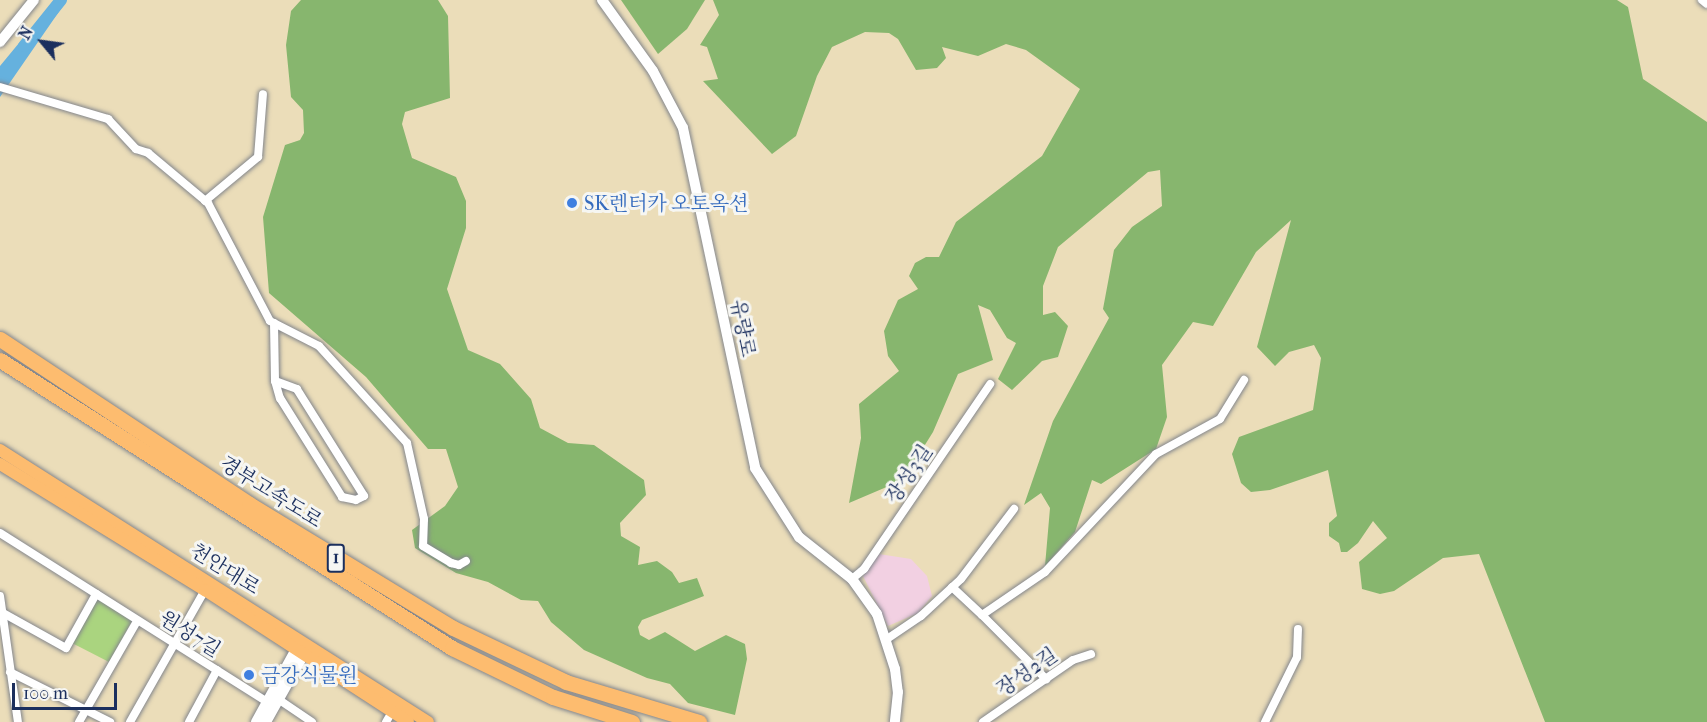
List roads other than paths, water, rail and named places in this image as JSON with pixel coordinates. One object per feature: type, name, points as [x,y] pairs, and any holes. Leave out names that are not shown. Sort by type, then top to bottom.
[{"type":"highway","name":"경부고속도로","points":[[0,339],[249,504],[453,628],[566,682],[699,722]]},
{"type":"highway","name":"경부고속도로","points":[[0,360],[452,648],[553,696],[632,722]]},
{"type":"main road","name":"천안대로","points":[[0,450],[302,647],[389,717],[408,722]]},
{"type":"main road","name":"천안대로","points":[[0,464],[205,590],[428,722]]},
{"type":"street","points":[[0,42],[34,0]]},
{"type":"street","name":"유량로","points":[[602,0],[653,71],[683,128],[755,468],[799,537],[852,579],[877,614],[887,639],[898,692],[895,722]]},
{"type":"street","points":[[1702,0],[1707,4]]},
{"type":"street","points":[[0,87],[108,119],[136,149],[148,153],[205,201],[274,323],[275,381],[280,398],[342,497],[356,500],[364,496],[364,490],[297,389],[275,381]]},
{"type":"street","points":[[205,201],[258,157],[263,94]]},
{"type":"street","points":[[274,323],[319,346],[407,443],[424,519],[423,546],[451,563],[459,565],[466,561]]},
{"type":"street","points":[[982,615],[1053,566],[1156,454],[1220,419],[1244,380]]},
{"type":"street","name":"장성3길","points":[[852,579],[864,569],[990,384]]},
{"type":"street","points":[[887,639],[921,616],[976,562],[1014,510]]},
{"type":"street","name":"원성7길","points":[[0,533],[267,702]]},
{"type":"street","points":[[952,586],[1046,679]]},
{"type":"street","points":[[130,722],[173,642],[205,590]]},
{"type":"street","points":[[3,614],[66,648],[96,594]]},
{"type":"street","points":[[0,596],[18,722]]},
{"type":"street","points":[[79,722],[137,621]]},
{"type":"street","points":[[1264,722],[1296,657],[1298,629]]},
{"type":"street","points":[[266,722],[302,647]]},
{"type":"street","points":[[256,722],[302,647]]},
{"type":"street","name":"장성2길","points":[[983,722],[1073,660],[1091,654]]},
{"type":"street","points":[[189,722],[217,670]]},
{"type":"street","points":[[10,672],[110,722]]},
{"type":"street","points":[[278,699],[312,722]]},
{"type":"water","points":[[59,0],[67,0],[0,97],[0,66],[19,43],[38,32]]},
{"type":"waterway","points":[[24,46],[61,0]]},
{"type":"place","name":"SK렌터카 오토옥션","points":[[572,203]]},
{"type":"place","name":"금강식물원","points":[[249,675]]}]
